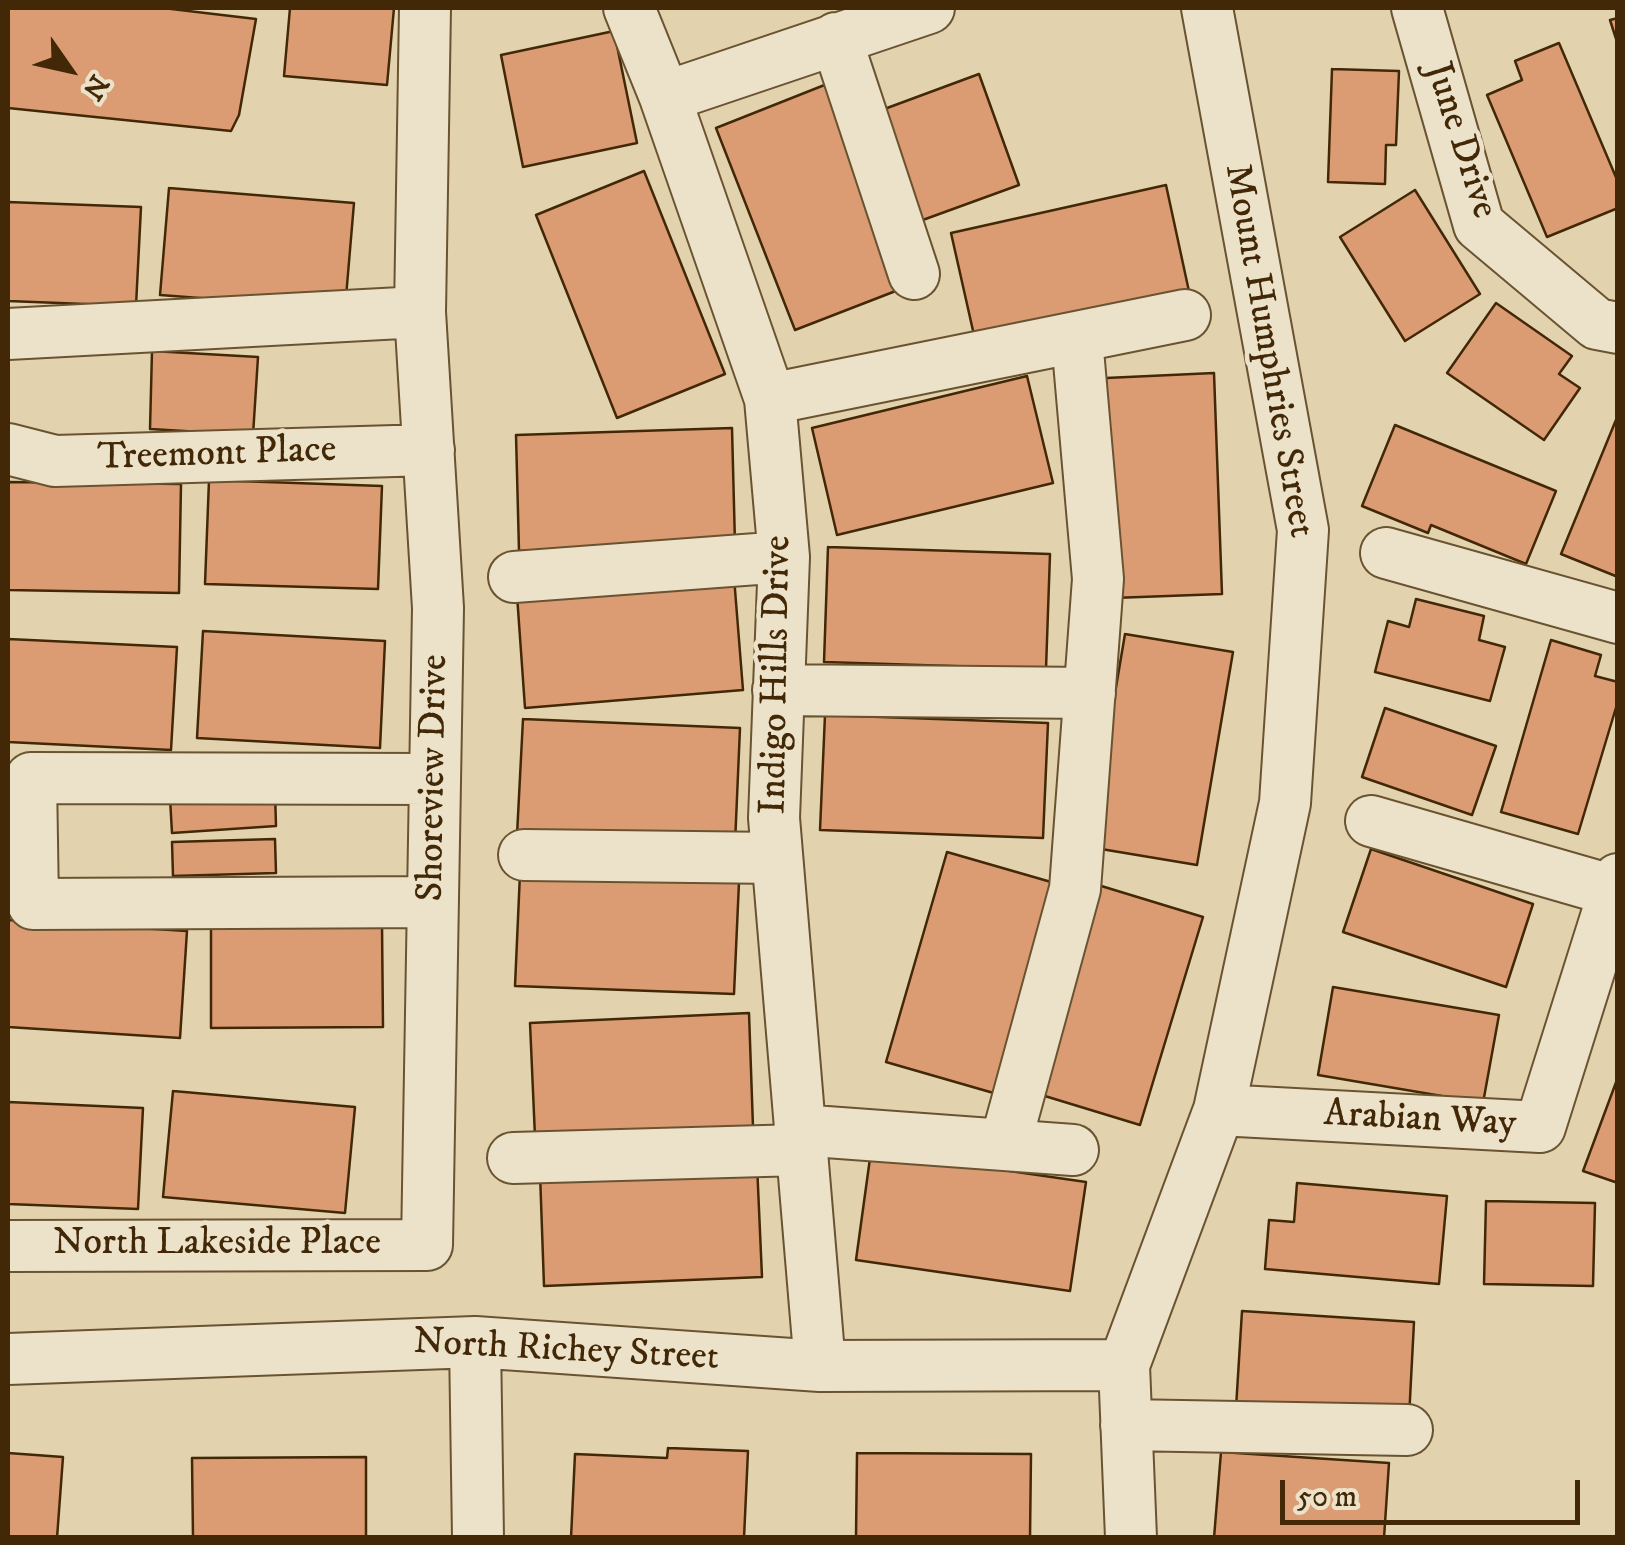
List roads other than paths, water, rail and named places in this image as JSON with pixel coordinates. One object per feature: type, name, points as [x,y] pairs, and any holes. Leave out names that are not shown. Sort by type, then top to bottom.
[{"type":"street","name":"Shoreview Drive","points":[[425,8],[420,312],[438,608],[427,1245]]},
{"type":"street","name":"Indigo Hills Drive","points":[[629,8],[665,96],[770,399],[784,557],[777,858],[820,1366]]},
{"type":"street","points":[[665,96],[929,8]]},
{"type":"street","name":"Mount Humphries Street","points":[[1124,1365],[1220,1110],[1285,803],[1303,530],[1208,8]]},
{"type":"street","name":"June Drive","points":[[1417,8],[1479,225],[1597,324],[1618,328]]},
{"type":"street","points":[[836,38],[914,274]]},
{"type":"street","points":[[8,334],[420,312]]},
{"type":"street","points":[[770,399],[1185,315]]},
{"type":"street","points":[[1005,1144],[1075,888],[1098,579],[1077,339]]},
{"type":"street","name":"Treemont Place","points":[[8,449],[55,461],[429,450]]},
{"type":"street","points":[[1386,553],[1618,618]]},
{"type":"street","points":[[514,577],[784,557]]},
{"type":"street","points":[[778,690],[1090,693]]},
{"type":"street","points":[[433,902],[33,904],[31,778],[435,779]]},
{"type":"street","points":[[1371,821],[1616,885]]},
{"type":"street","points":[[524,855],[777,858]]},
{"type":"street","name":"Arabian Way","points":[[1220,1110],[1540,1127],[1616,885]]},
{"type":"street","points":[[514,1158],[799,1140],[1005,1144],[1073,1150]]},
{"type":"street","name":"North Lakeside Place","points":[[8,1246],[427,1245]]},
{"type":"street","points":[[475,1342],[478,1538]]},
{"type":"street","name":"North Richey Street","points":[[8,1359],[475,1342],[820,1366],[1124,1365]]},
{"type":"street","points":[[1124,1365],[1131,1538]]},
{"type":"street","points":[[1126,1425],[1407,1430]]}]
